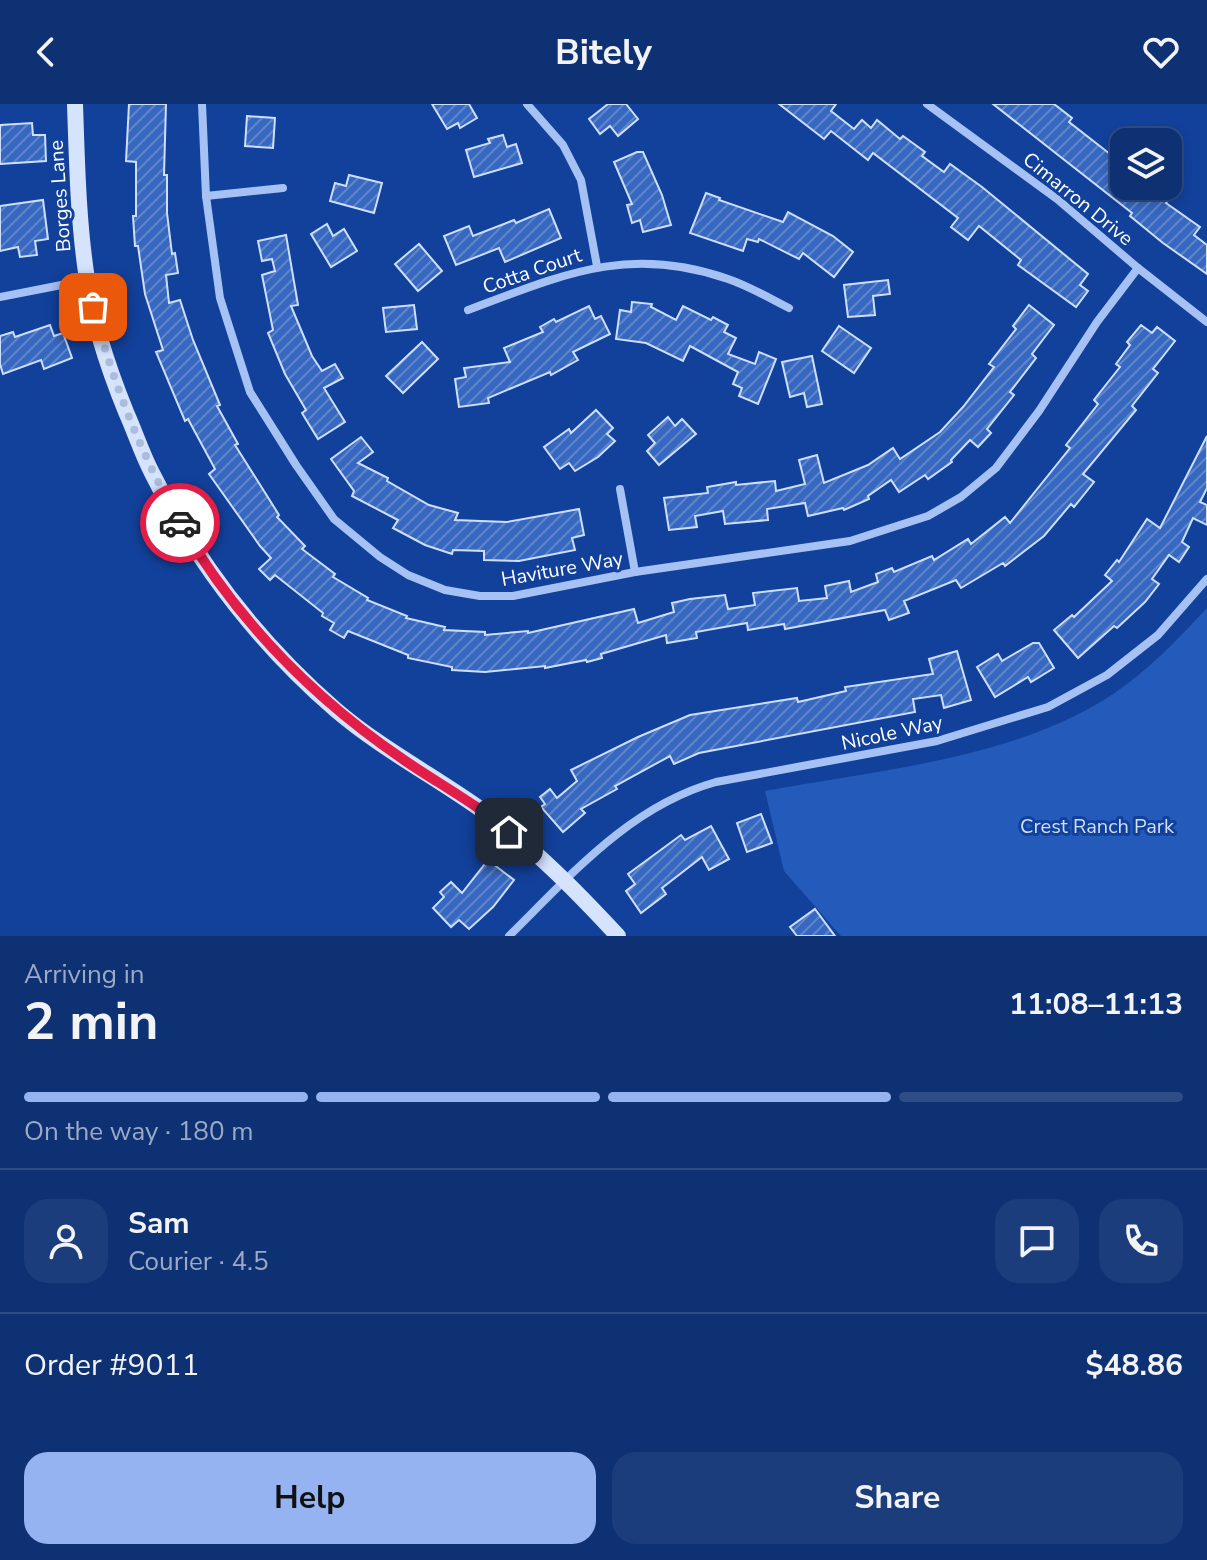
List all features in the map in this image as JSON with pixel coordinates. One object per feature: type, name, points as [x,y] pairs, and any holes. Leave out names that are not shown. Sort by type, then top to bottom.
[{"type":"street","name":"Borges Lane","points":[[75,104],[78,205],[87,280],[113,378],[151,472],[194,548],[238,609],[291,667],[338,711],[403,759],[491,816],[566,880],[618,936]]},
{"type":"street","name":"Haviture Way","points":[[202,104],[206,196],[220,298],[250,392],[334,519],[380,557],[408,575],[445,590],[480,596],[513,596],[635,572],[850,541],[905,525],[961,497],[996,468],[1138,268]]},
{"type":"street","points":[[527,104],[563,145],[581,180],[597,266]]},
{"type":"street","name":"Cimarron Drive","points":[[927,104],[1057,199],[1207,322]]},
{"type":"street","points":[[206,196],[283,188]]},
{"type":"street","name":"Cotta Court","points":[[468,310],[563,275],[597,266],[665,263],[731,280],[789,308]]},
{"type":"street","points":[[0,297],[87,280]]},
{"type":"street","points":[[620,489],[635,572]]},
{"type":"street","name":"Nicole Way","points":[[509,936],[630,823],[660,804],[696,788],[937,741],[1066,700],[1107,675],[1158,635],[1207,579]]},
{"type":"green space","name":"Crest Ranch Park","points":[[1207,608],[1207,936],[841,936],[784,871],[765,791],[954,757],[1046,729],[1088,709],[1127,684]]},
{"type":"building","points":[[129,104],[166,104],[164,175],[167,175],[167,213],[172,254],[175,253],[178,273],[166,275],[169,303],[180,300],[220,405],[217,406],[238,444],[235,445],[279,515],[277,517],[305,546],[302,549],[335,574],[333,577],[367,600],[406,618],[445,627],[444,630],[485,632],[485,635],[528,633],[634,609],[638,623],[674,612],[672,603],[690,599],[725,595],[728,609],[755,605],[753,593],[797,588],[799,601],[827,598],[825,586],[849,581],[851,592],[878,582],[876,574],[892,568],[894,572],[932,556],[934,560],[968,539],[971,544],[1005,517],[1010,523],[1070,448],[1066,445],[1098,404],[1094,400],[1120,367],[1116,364],[1130,345],[1127,342],[1141,325],[1152,333],[1157,327],[1175,341],[1153,369],[1158,373],[1132,406],[1136,410],[1083,474],[1094,482],[1074,507],[1071,504],[1044,536],[1005,566],[1003,563],[961,588],[956,580],[904,601],[909,613],[889,620],[885,610],[785,629],[784,624],[748,630],[747,623],[696,632],[697,638],[667,643],[666,635],[601,654],[602,658],[587,662],[485,672],[452,670],[452,667],[408,658],[408,655],[348,631],[344,638],[330,630],[334,623],[322,616],[323,613],[275,575],[270,580],[259,569],[271,558],[209,474],[215,469],[188,419],[185,421],[156,352],[163,350],[145,294],[138,246],[135,246],[136,162],[126,161]]},
{"type":"building","points":[[432,104],[469,104],[477,118],[460,128],[458,123],[447,129]]},
{"type":"building","points":[[608,104],[626,104],[638,119],[618,136],[610,126],[600,134],[589,119]]},
{"type":"building","points":[[779,104],[836,104],[831,111],[854,129],[862,120],[871,128],[877,120],[900,139],[903,136],[925,152],[922,156],[944,172],[950,164],[1088,274],[1080,285],[1088,291],[1076,307],[1018,265],[1021,260],[979,226],[968,240],[951,227],[958,218],[873,153],[868,160],[831,131],[824,139]]},
{"type":"building","points":[[993,104],[1054,104],[1072,118],[1069,122],[1110,154],[1110,196]]},
{"type":"building","points":[[247,116],[275,118],[273,148],[245,146]]},
{"type":"building","points":[[32,123],[33,135],[45,135],[46,161],[0,164],[0,125]]},
{"type":"building","points":[[503,135],[507,147],[516,144],[522,163],[474,177],[466,150],[490,143],[488,139]]},
{"type":"building","points":[[643,152],[671,225],[643,232],[640,220],[632,223],[627,205],[632,204],[614,162]]},
{"type":"building","points":[[349,175],[382,183],[374,213],[330,201],[335,183],[346,186]]},
{"type":"building","points":[[706,193],[783,222],[788,212],[833,236],[853,252],[834,277],[803,253],[799,259],[759,239],[758,242],[747,239],[743,251],[690,233]]},
{"type":"building","points":[[43,200],[48,239],[35,241],[37,255],[20,257],[18,247],[0,251],[0,206]]},
{"type":"building","points":[[1115,200],[1168,200],[1166,203],[1200,227],[1194,235],[1207,245],[1207,274],[1163,243],[1130,216],[1132,213]]},
{"type":"building","points":[[549,209],[561,238],[505,262],[499,248],[456,265],[444,236],[469,226],[473,236]]},
{"type":"building","points":[[327,224],[333,236],[344,229],[357,251],[331,267],[311,234]]},
{"type":"building","points":[[286,235],[298,305],[291,306],[312,356],[322,371],[335,364],[343,378],[324,388],[345,422],[318,439],[302,413],[306,410],[285,374],[268,333],[273,330],[262,275],[275,271],[272,259],[262,261],[258,241]]},
{"type":"building","points":[[419,244],[442,271],[418,291],[395,264]]},
{"type":"building","points":[[888,280],[890,294],[873,296],[875,315],[848,317],[844,285]]},
{"type":"building","points":[[632,302],[652,304],[651,307],[676,320],[683,306],[711,320],[713,317],[728,325],[724,332],[736,338],[728,354],[755,364],[759,352],[776,359],[758,404],[739,396],[742,388],[733,384],[738,372],[690,346],[683,361],[646,343],[616,339],[620,310],[631,312]]},
{"type":"building","points":[[414,305],[417,329],[386,332],[383,308]]},
{"type":"building","points":[[1029,305],[1054,325],[1032,354],[1036,358],[1010,392],[1014,395],[987,429],[991,433],[978,447],[970,440],[952,462],[928,479],[925,475],[899,492],[891,480],[868,496],[869,499],[844,510],[808,516],[805,503],[767,509],[768,520],[725,524],[723,511],[695,516],[697,527],[669,530],[664,498],[708,493],[707,487],[736,482],[736,485],[775,481],[776,491],[805,484],[799,460],[817,455],[824,483],[868,465],[893,448],[900,459],[940,432],[963,407],[994,367],[989,364],[1016,329],[1013,326]]},
{"type":"building","points":[[589,306],[595,319],[601,316],[610,334],[573,352],[578,360],[551,375],[550,372],[488,398],[489,403],[459,407],[455,379],[466,377],[464,368],[510,362],[504,348],[543,332],[540,327],[554,319],[556,322]]},
{"type":"building","points":[[50,325],[54,336],[63,333],[72,358],[44,369],[41,360],[3,374],[0,336],[13,332],[15,337]]},
{"type":"building","points":[[839,326],[871,348],[854,373],[822,351]]},
{"type":"building","points":[[422,342],[438,359],[403,393],[386,376]]},
{"type":"building","points":[[812,356],[822,404],[807,407],[804,393],[790,397],[782,362]]},
{"type":"building","points":[[596,410],[613,428],[607,434],[615,441],[598,457],[575,471],[569,463],[560,469],[544,447],[569,429],[571,433]]},
{"type":"building","points":[[668,417],[675,426],[682,419],[696,434],[659,465],[647,451],[655,443],[648,435]]},
{"type":"building","points":[[1207,436],[1207,488],[1200,502],[1207,505],[1207,525],[1193,518],[1182,542],[1189,547],[1179,562],[1169,555],[1152,579],[1159,584],[1145,602],[1078,658],[1054,630],[1072,615],[1074,617],[1112,581],[1105,575],[1117,560],[1119,562],[1147,519],[1160,528]]},
{"type":"building","points":[[361,437],[373,452],[358,463],[429,505],[458,513],[455,520],[507,522],[579,509],[584,535],[572,538],[575,550],[519,561],[484,560],[484,551],[453,550],[452,554],[425,545],[393,528],[398,520],[352,496],[354,491],[331,459]]},
{"type":"building","points":[[1033,643],[1039,643],[1054,668],[1031,682],[1028,677],[995,697],[977,667],[998,654],[1002,661]]},
{"type":"building","points":[[957,651],[971,700],[944,708],[941,695],[913,699],[915,712],[699,753],[674,764],[670,756],[581,809],[585,813],[563,832],[541,807],[545,804],[540,797],[550,789],[557,798],[577,781],[571,770],[690,715],[797,698],[798,702],[846,691],[845,687],[933,674],[929,659]]},
{"type":"building","points":[[761,814],[772,843],[747,852],[737,823]]},
{"type":"building","points":[[711,826],[729,859],[709,870],[702,857],[662,888],[666,894],[641,913],[626,891],[635,884],[628,874],[681,835],[685,840]]},
{"type":"building","points":[[488,860],[514,880],[493,907],[469,929],[459,920],[451,927],[433,908],[444,897],[440,892],[451,882],[462,893]]},
{"type":"building","points":[[815,909],[835,936],[797,936],[790,927]]},
{"type":"way so far","points":[[93,307],[113,378],[151,472],[180,523]]},
{"type":"route","points":[[180,523],[238,609],[291,667],[338,711],[403,759],[491,816],[509,832]]}]
